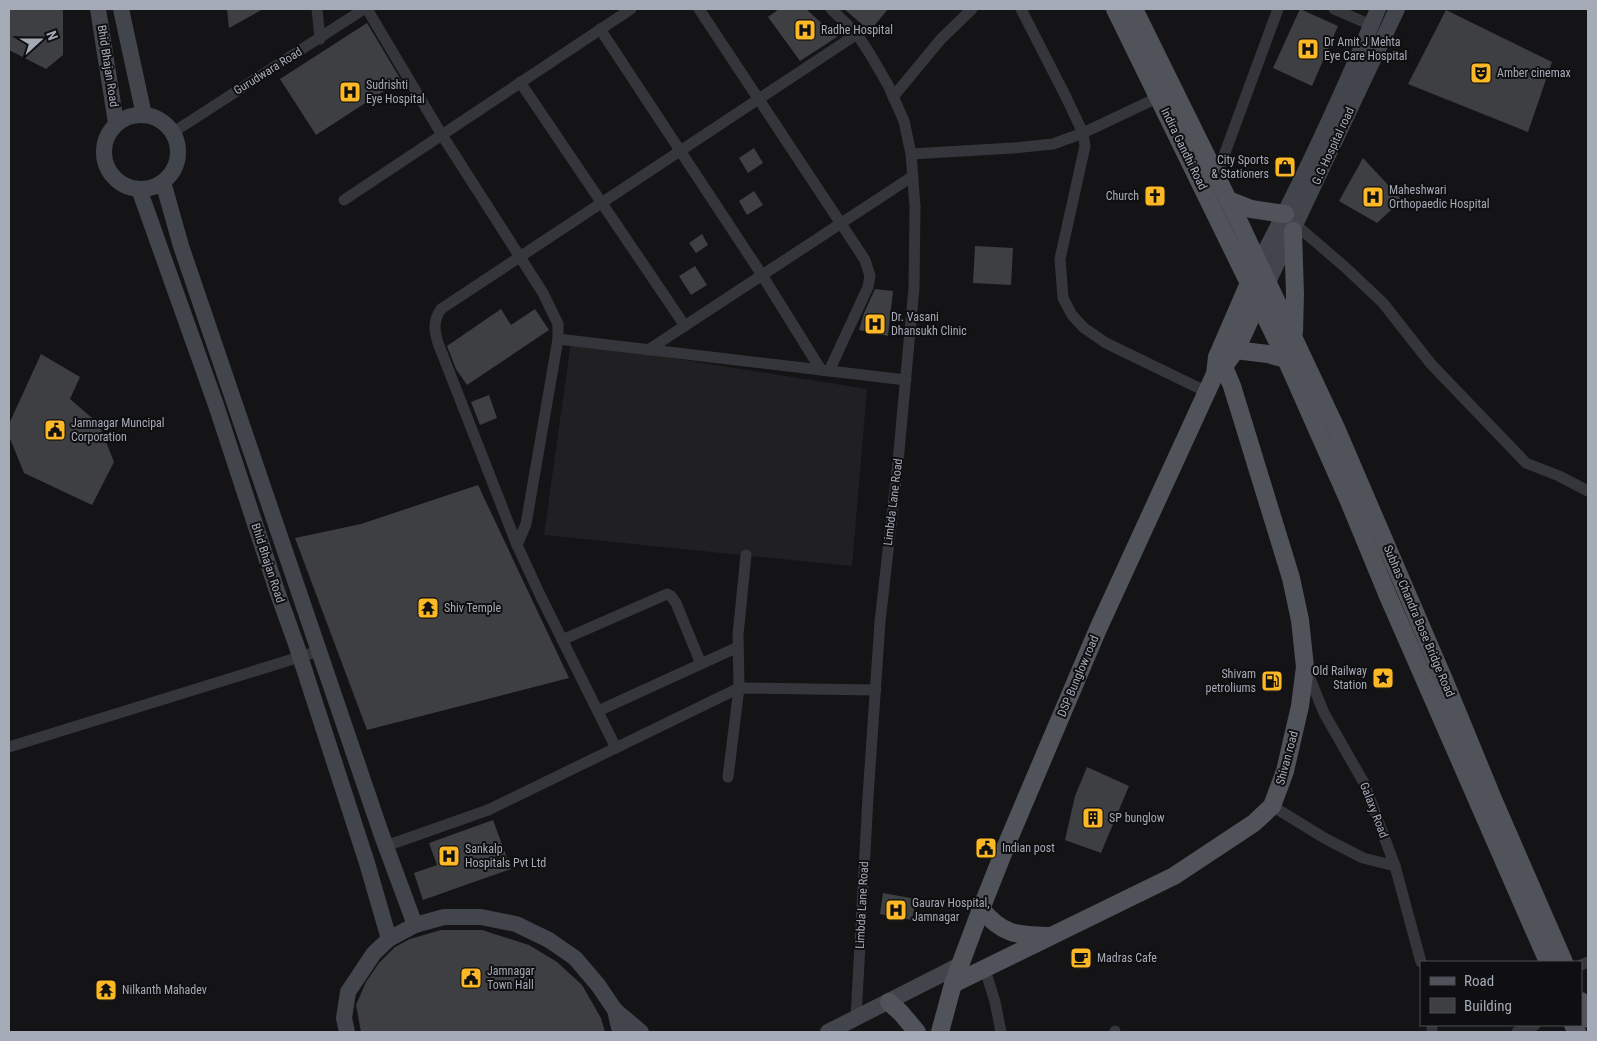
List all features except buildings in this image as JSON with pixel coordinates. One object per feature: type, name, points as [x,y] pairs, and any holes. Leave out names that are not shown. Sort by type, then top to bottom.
[{"type":"main road","name":"Bhid Bhajan Road","points":[[98,9],[116,123]]},
{"type":"main road","name":"Bhid Bhajan Road","points":[[121,9],[144,115]]},
{"type":"main road","name":"Indira Gandhi Road","points":[[1115,9],[1158,97],[1257,288]]},
{"type":"main road","name":"G.G Hospital road","points":[[1259,263],[1291,223],[1323,135],[1378,9]]},
{"type":"main road","name":"G.G Hospital road","points":[[1257,288],[1396,9]]},
{"type":"main road","name":"Indira Gandhi Road","points":[[1138,11],[1216,177],[1259,263]]},
{"type":"main road","points":[[144,115],[160,120],[172,133],[178,149],[177,161],[172,172],[163,182],[152,188],[139,189],[126,186],[116,180],[108,169],[104,157],[104,144],[109,132],[116,123],[126,117],[144,115]]},
{"type":"main road","name":"Bhid Bhajan Road","points":[[163,182],[181,246],[386,846],[416,925]]},
{"type":"main road","name":"Bhid Bhajan Road","points":[[139,189],[216,405],[367,863],[389,939]]},
{"type":"main road","points":[[1228,200],[1291,223],[1295,294],[1294,337]]},
{"type":"main road","name":"DSP Bunglow road","points":[[1219,366],[1235,350],[1257,288],[1259,263]]},
{"type":"main road","name":"DSP Bunglow road","points":[[940,1032],[953,984],[981,909],[1098,629],[1257,288]]},
{"type":"main road","name":"Subhas Chandra Bose Bridge Road","points":[[1257,288],[1294,337],[1336,428],[1446,682],[1492,799],[1564,961]]},
{"type":"main road","name":"Subhas Chandra Bose Bridge Road","points":[[1257,288],[1388,596],[1548,961]]},
{"type":"main road","points":[[1235,350],[1268,354],[1286,359]]},
{"type":"main road","name":"Shivan road","points":[[953,984],[1174,876],[1254,823],[1272,806],[1285,771],[1300,706],[1305,667],[1300,620],[1291,578],[1232,386],[1219,366]]},
{"type":"main road","points":[[981,909],[991,921],[1004,930],[1021,935],[1052,936]]},
{"type":"main road","points":[[347,1032],[344,1018],[348,992],[374,952],[389,939],[416,925],[444,917],[480,917],[516,924],[549,940],[575,958],[598,985],[615,1010],[641,1032]]},
{"type":"main road","points":[[828,1032],[850,1024],[960,965]]},
{"type":"main road","points":[[889,1002],[917,1032]]},
{"type":"main road","points":[[1582,1004],[1588,1019]]},
{"type":"main road","points":[[615,1010],[620,1032]]},
{"type":"street","points":[[317,9],[320,38]]},
{"type":"street","points":[[365,9],[553,310],[558,324],[558,339],[526,524],[517,545]]},
{"type":"street","name":"Gurudwara Road","points":[[172,133],[365,9]]},
{"type":"street","points":[[344,200],[631,9]]},
{"type":"street","points":[[698,9],[865,260],[870,276],[868,287],[825,371]]},
{"type":"street","name":"Limbda Lane Road","points":[[831,9],[857,34],[870,54],[904,121],[912,154],[915,206],[914,288],[898,462],[886,557],[850,1024]]},
{"type":"street","points":[[893,97],[942,39],[972,9]]},
{"type":"street","points":[[1020,9],[1066,95],[1083,134],[1085,146],[1060,259],[1064,298],[1072,315],[1084,328],[1106,342],[1207,392]]},
{"type":"street","points":[[1216,177],[1278,9]]},
{"type":"street","points":[[1334,9],[1371,25]]},
{"type":"street","points":[[600,29],[825,371]]},
{"type":"street","points":[[616,748],[517,545],[438,343],[434,328],[436,317],[441,310],[857,34]]},
{"type":"street","points":[[520,82],[685,326]]},
{"type":"street","points":[[912,154],[1053,144],[1083,134],[1158,97]]},
{"type":"street","points":[[648,350],[913,176]]},
{"type":"street","points":[[1291,223],[1344,267],[1383,303],[1431,364],[1526,463],[1559,476],[1588,491]]},
{"type":"street","points":[[558,339],[906,380]]},
{"type":"street","points":[[728,777],[739,688],[738,635],[746,555]]},
{"type":"street","points":[[562,640],[667,594],[672,596],[676,603],[701,664]]},
{"type":"street","points":[[598,712],[738,647]]},
{"type":"street","points":[[9,748],[319,651]]},
{"type":"street","name":"Galaxy Road","points":[[1305,667],[1324,713],[1364,783],[1395,866],[1421,961]]},
{"type":"street","points":[[386,846],[488,810],[739,688],[876,690]]},
{"type":"street","points":[[1272,806],[1326,839],[1363,858],[1395,866]]},
{"type":"street","points":[[985,969],[995,1002],[1001,1032]]},
{"type":"street","points":[[1517,1032],[1532,1026]]},
{"type":"shaded area","points":[[571,342],[867,389],[852,566],[544,535]]},
{"type":"place","name":"Radhe Hospital","points":[[805,30]]},
{"type":"place","name":"Dr Amit J Mehta Eye Care Hospital","points":[[1308,49]]},
{"type":"place","name":"Amber cinemax","points":[[1481,73]]},
{"type":"place","name":"Sudrishti Eye Hospital","points":[[350,92]]},
{"type":"place","name":"City Sports & Stationers","points":[[1285,167]]},
{"type":"place","name":"Church","points":[[1155,196]]},
{"type":"place","name":"Maheshwari Orthopaedic Hospital","points":[[1373,197]]},
{"type":"place","name":"Dr. Vasani Dhansukh Clinic","points":[[875,324]]},
{"type":"place","name":"Jamnagar Muncipal Corporation","points":[[55,430]]},
{"type":"place","name":"Shiv Temple","points":[[428,608]]},
{"type":"place","name":"Old Railway Station","points":[[1383,678]]},
{"type":"place","name":"Shivam petroliums","points":[[1272,681]]},
{"type":"place","name":"SP bunglow","points":[[1093,818]]},
{"type":"place","name":"Indian post","points":[[986,848]]},
{"type":"place","name":"Sankalp Hospitals Pvt Ltd","points":[[449,856]]},
{"type":"place","name":"Gaurav Hospital, Jamnagar","points":[[896,910]]},
{"type":"place","name":"Madras Cafe","points":[[1081,958]]},
{"type":"place","name":"Jamnagar Town Hall","points":[[471,978]]},
{"type":"place","name":"Nilkanth Mahadev","points":[[106,990]]}]
